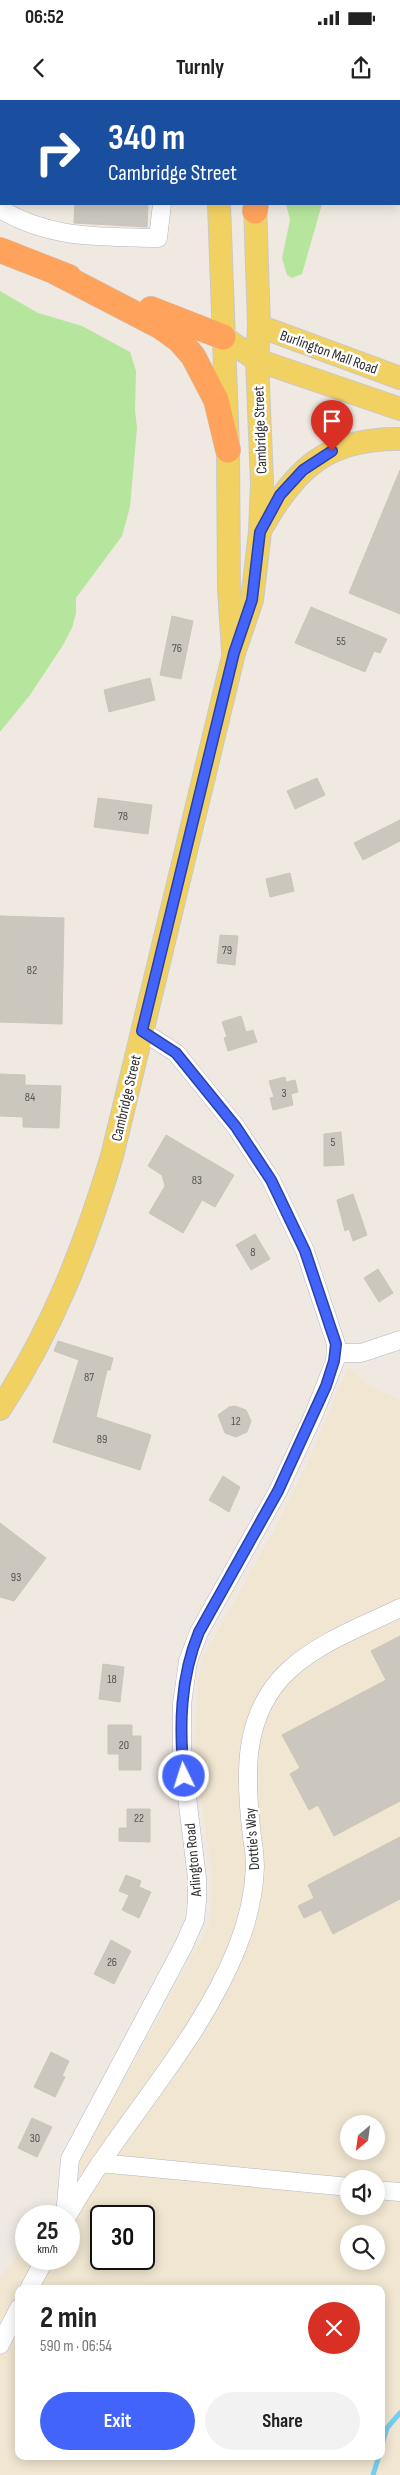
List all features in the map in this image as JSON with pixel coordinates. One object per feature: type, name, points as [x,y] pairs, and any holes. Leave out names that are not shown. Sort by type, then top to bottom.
[{"type":"highway","points":[[0,250],[223,337]]},
{"type":"highway","points":[[55,272],[161,327],[179,340],[193,356],[213,392],[223,423],[228,450]]},
{"type":"main road","name":"Cambridge Street","points":[[219,205],[228,450],[229,588],[234,653]]},
{"type":"main road","name":"Cambridge Street","points":[[0,1409],[42,1340],[85,1241],[112,1156],[234,653],[252,600],[260,532],[262,463],[257,360],[259,326],[256,206]]},
{"type":"main road","points":[[223,337],[259,326]]},
{"type":"main road","name":"Burlington Mall Road","points":[[259,326],[400,378]]},
{"type":"main road","name":"Burlington Mall Road","points":[[223,337],[257,360],[400,409]]},
{"type":"main road","points":[[260,532],[280,495],[303,470],[332,451],[359,441],[400,439]]},
{"type":"street","points":[[0,209],[19,220],[69,235],[158,238],[162,205]]},
{"type":"street","name":"Arlington Road","points":[[67,2205],[70,2159],[179,1954],[195,1920],[197,1878],[182,1742],[183,1689],[188,1661],[199,1632],[278,1491],[326,1386],[336,1353],[334,1336],[305,1251],[271,1180],[236,1127],[176,1053],[142,1031]]},
{"type":"street","points":[[336,1353],[361,1353],[400,1340]]},
{"type":"street","name":"Dottie's Way","points":[[73,2205],[100,2163],[177,2058],[224,1977],[240,1940],[254,1882],[255,1865],[248,1772],[250,1740],[257,1716],[280,1680],[306,1657],[400,1608]]},
{"type":"street","points":[[100,2163],[340,2186]]},
{"type":"street","points":[[385,2191],[400,2192]]},
{"type":"street","points":[[31,2285],[39,2270]]},
{"type":"street","points":[[0,2345],[15,2316]]},
{"type":"shaded area","points":[[348,1367],[369,1386],[400,1400],[400,2475],[0,2475],[0,2278],[15,2258],[15,2270],[80,2270],[80,2205],[56,2205],[69,2172],[93,2136],[210,1921],[212,1871],[197,1772],[198,1678],[202,1660],[277,1525],[310,1458]]},
{"type":"green space","points":[[286,205],[322,205],[302,274],[292,278],[287,275],[282,258],[290,220]]},
{"type":"green space","points":[[0,291],[38,313],[82,326],[130,352],[136,371],[135,410],[137,428],[130,507],[122,536],[76,598],[76,613],[72,628],[63,645],[30,695],[0,732]]},
{"type":"building","points":[[75,205],[148,205],[147,227],[74,223]]},
{"type":"building","points":[[400,470],[400,614],[349,593]]},
{"type":"building","points":[[311,607],[387,639],[380,653],[374,651],[365,672],[295,643]]},
{"type":"building","points":[[172,616],[193,621],[181,679],[160,675]]},
{"type":"building","points":[[150,678],[155,700],[109,712],[104,690]]},
{"type":"building","points":[[317,778],[325,795],[295,809],[287,791]]},
{"type":"building","points":[[98,798],[152,805],[148,834],[94,827]]},
{"type":"building","points":[[400,820],[400,841],[363,860],[354,843]]},
{"type":"building","points":[[290,873],[294,891],[270,897],[266,879]]},
{"type":"building","points":[[0,916],[64,918],[62,1024],[0,1022]]},
{"type":"building","points":[[220,935],[238,936],[235,965],[217,963]]},
{"type":"building","points":[[241,1016],[246,1032],[253,1030],[257,1042],[228,1051],[224,1038],[227,1037],[222,1022]]},
{"type":"building","points":[[0,1074],[25,1075],[25,1085],[61,1086],[59,1128],[23,1127],[23,1117],[0,1116]]},
{"type":"building","points":[[285,1077],[286,1082],[295,1080],[298,1092],[291,1094],[293,1105],[273,1110],[270,1098],[274,1097],[269,1081]]},
{"type":"building","points":[[341,1132],[344,1165],[324,1166],[324,1134]]},
{"type":"building","points":[[166,1135],[234,1175],[215,1207],[202,1200],[183,1233],[149,1213],[165,1186],[162,1175],[148,1166]]},
{"type":"building","points":[[353,1194],[367,1235],[353,1241],[349,1229],[345,1231],[337,1200]]},
{"type":"building","points":[[255,1234],[270,1259],[251,1270],[236,1245]]},
{"type":"building","points":[[378,1269],[393,1293],[379,1302],[364,1278]]},
{"type":"building","points":[[58,1341],[113,1358],[110,1370],[107,1370],[96,1417],[151,1435],[140,1470],[53,1442],[79,1360],[54,1351]]},
{"type":"building","points":[[235,1406],[246,1410],[251,1421],[247,1432],[236,1437],[225,1433],[218,1415],[229,1407]]},
{"type":"building","points":[[223,1476],[240,1487],[229,1512],[209,1500]]},
{"type":"building","points":[[0,1523],[46,1558],[14,1601],[0,1597]]},
{"type":"building","points":[[400,1636],[400,1801],[334,1836],[318,1805],[309,1810],[290,1774],[300,1768],[282,1735],[386,1680],[371,1651]]},
{"type":"building","points":[[103,1664],[124,1667],[120,1702],[99,1699]]},
{"type":"building","points":[[108,1725],[132,1725],[132,1736],[141,1736],[141,1770],[119,1770],[119,1754],[108,1754]]},
{"type":"building","points":[[127,1809],[150,1809],[150,1842],[119,1841],[119,1828],[127,1828]]},
{"type":"building","points":[[400,1837],[400,1899],[333,1934],[321,1910],[304,1918],[298,1906],[314,1898],[308,1885]]},
{"type":"building","points":[[126,1875],[141,1881],[139,1887],[151,1892],[139,1918],[122,1910],[129,1895],[119,1891]]},
{"type":"building","points":[[111,1940],[131,1951],[114,1984],[94,1974]]},
{"type":"building","points":[[51,2052],[69,2061],[62,2076],[65,2077],[55,2097],[34,2087]]},
{"type":"building","points":[[32,2118],[52,2127],[37,2157],[18,2148]]},
{"type":"waterway","points":[[385,2435],[387,2428],[400,2413]]},
{"type":"waterway","points":[[373,2475],[378,2460]]},
{"type":"route","points":[[184,1776],[181,1734],[182,1704],[185,1675],[192,1648],[199,1632],[278,1491],[326,1386],[336,1353],[336,1344],[305,1251],[271,1180],[236,1127],[173,1049],[142,1031],[201,781],[234,653],[246,623],[252,600],[260,532],[280,495],[303,470],[332,451]]}]
